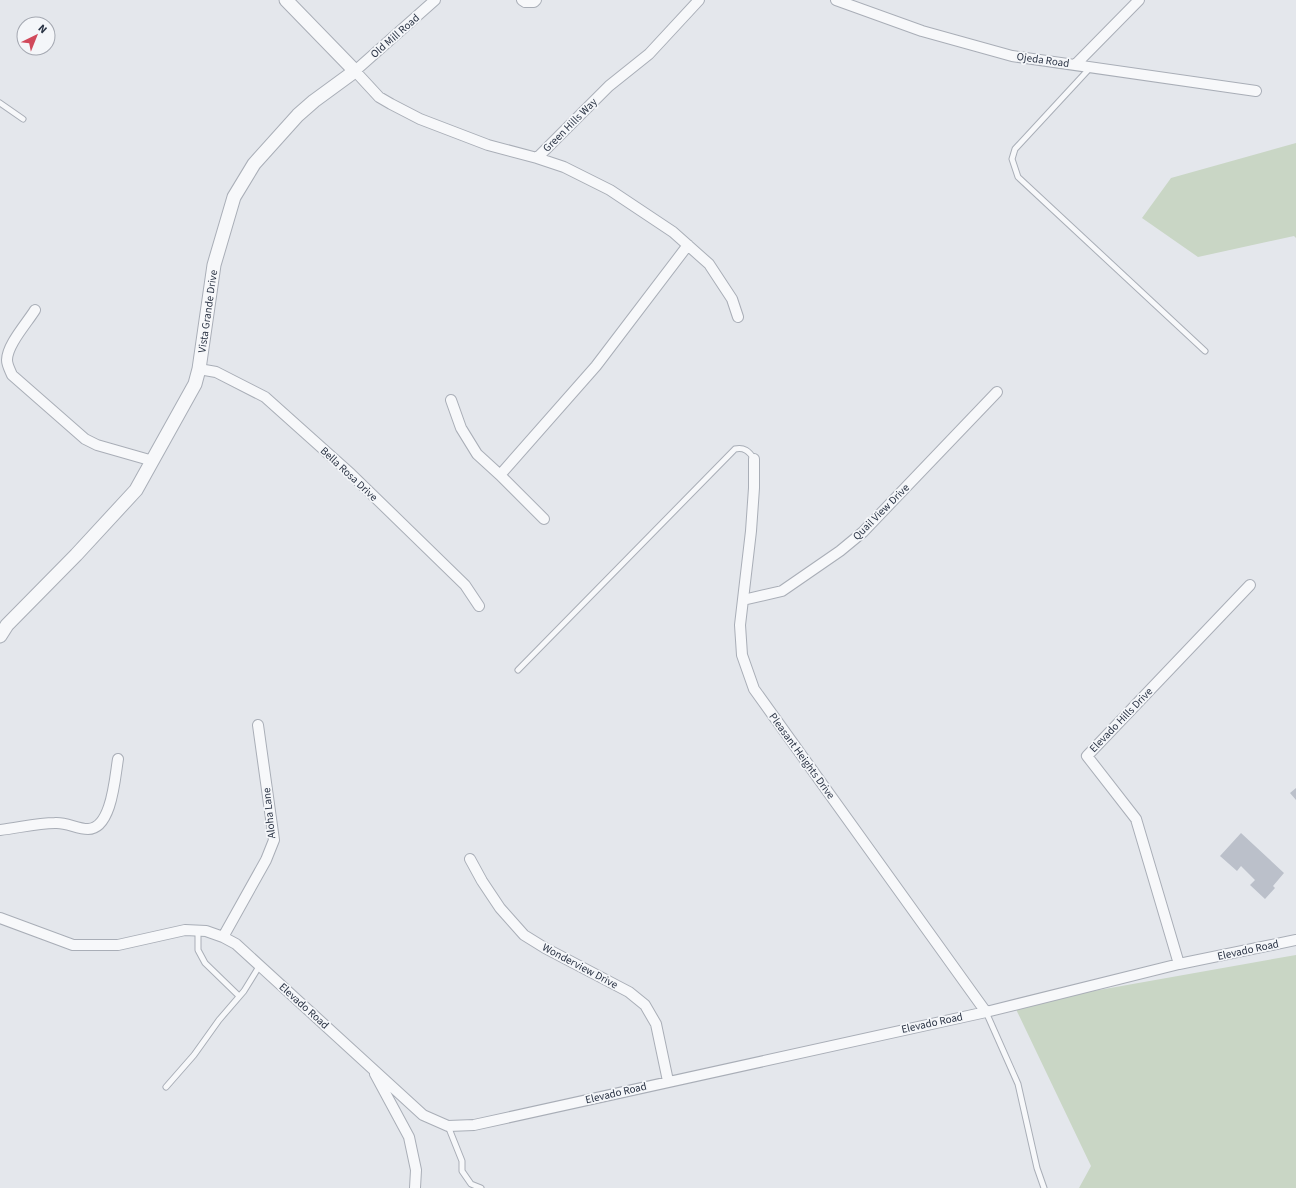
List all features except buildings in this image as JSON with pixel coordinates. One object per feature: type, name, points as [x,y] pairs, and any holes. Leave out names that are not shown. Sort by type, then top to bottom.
[{"type":"street","points":[[286,0],[356,71]]},
{"type":"street","name":"Old Mill Road","points":[[356,71],[435,0]]},
{"type":"street","points":[[522,0],[525,2],[534,2],[536,0]]},
{"type":"street","name":"Green Hills Way","points":[[356,71],[363,81],[379,97],[420,119],[488,145],[537,158],[609,86],[650,54],[699,0]]},
{"type":"street","name":"Ojeda Road","points":[[836,0],[922,31],[1012,56],[1256,92]]},
{"type":"street","points":[[1075,65],[1139,0]]},
{"type":"street","name":"Vista Grande Drive","points":[[0,636],[7,625],[76,555],[136,490],[195,384],[199,369],[214,265],[234,197],[254,164],[298,115],[314,101],[356,71]]},
{"type":"street","points":[[537,158],[564,167],[610,190],[674,232],[709,264],[732,299],[738,317]]},
{"type":"street","points":[[500,475],[596,366],[688,245]]},
{"type":"street","points":[[35,310],[18,335],[9,352],[7,360],[8,367],[12,375],[85,439],[97,445],[152,461]]},
{"type":"street","name":"Bella Rosa Drive","points":[[199,369],[216,372],[265,397],[350,474],[465,584],[480,606]]},
{"type":"street","name":"Quail View Drive","points":[[742,600],[782,591],[840,551],[864,532],[998,392]]},
{"type":"street","points":[[451,400],[462,428],[477,454],[544,519]]},
{"type":"street","name":"Pleasant Heights Drive","points":[[754,459],[754,488],[751,531],[740,625],[742,655],[754,689],[986,1012]]},
{"type":"street","name":"Elevado Hills Drive","points":[[1179,964],[1136,819],[1087,756],[1250,585]]},
{"type":"street","name":"Aloha Lane","points":[[223,937],[266,860],[274,840],[258,725]]},
{"type":"street","points":[[0,830],[55,823],[65,823],[88,829],[100,824],[108,812],[118,758]]},
{"type":"street","name":"Wonderview Drive","points":[[470,859],[482,881],[500,908],[524,935],[547,949],[629,992],[645,1005],[656,1024],[668,1081]]},
{"type":"street","name":"Elevado Road","points":[[0,918],[73,945],[118,945],[185,930],[206,932],[223,937],[236,944],[260,965],[422,1115],[448,1126],[474,1125],[986,1012],[1179,964],[1296,940]]},
{"type":"street","points":[[371,1067],[409,1137],[416,1170],[415,1188]]},
{"type":"lane","points":[[1091,67],[1015,148],[1012,159],[1018,177],[1205,351]]},
{"type":"lane","points":[[0,103],[23,119]]},
{"type":"lane","points":[[518,670],[735,449],[741,448],[750,452],[754,459]]},
{"type":"lane","points":[[198,931],[198,950],[205,964],[239,996]]},
{"type":"lane","points":[[166,1087],[194,1055],[219,1020],[239,996],[260,965]]},
{"type":"lane","points":[[986,1012],[1018,1084],[1037,1168],[1044,1188]]},
{"type":"lane","points":[[448,1126],[462,1160],[462,1171],[471,1184],[482,1188]]},
{"type":"green space","points":[[1296,143],[1296,238],[1294,236],[1198,257],[1142,218],[1171,178]]},
{"type":"green space","points":[[1296,955],[1296,1188],[1079,1188],[1091,1166],[1014,1005]]}]
